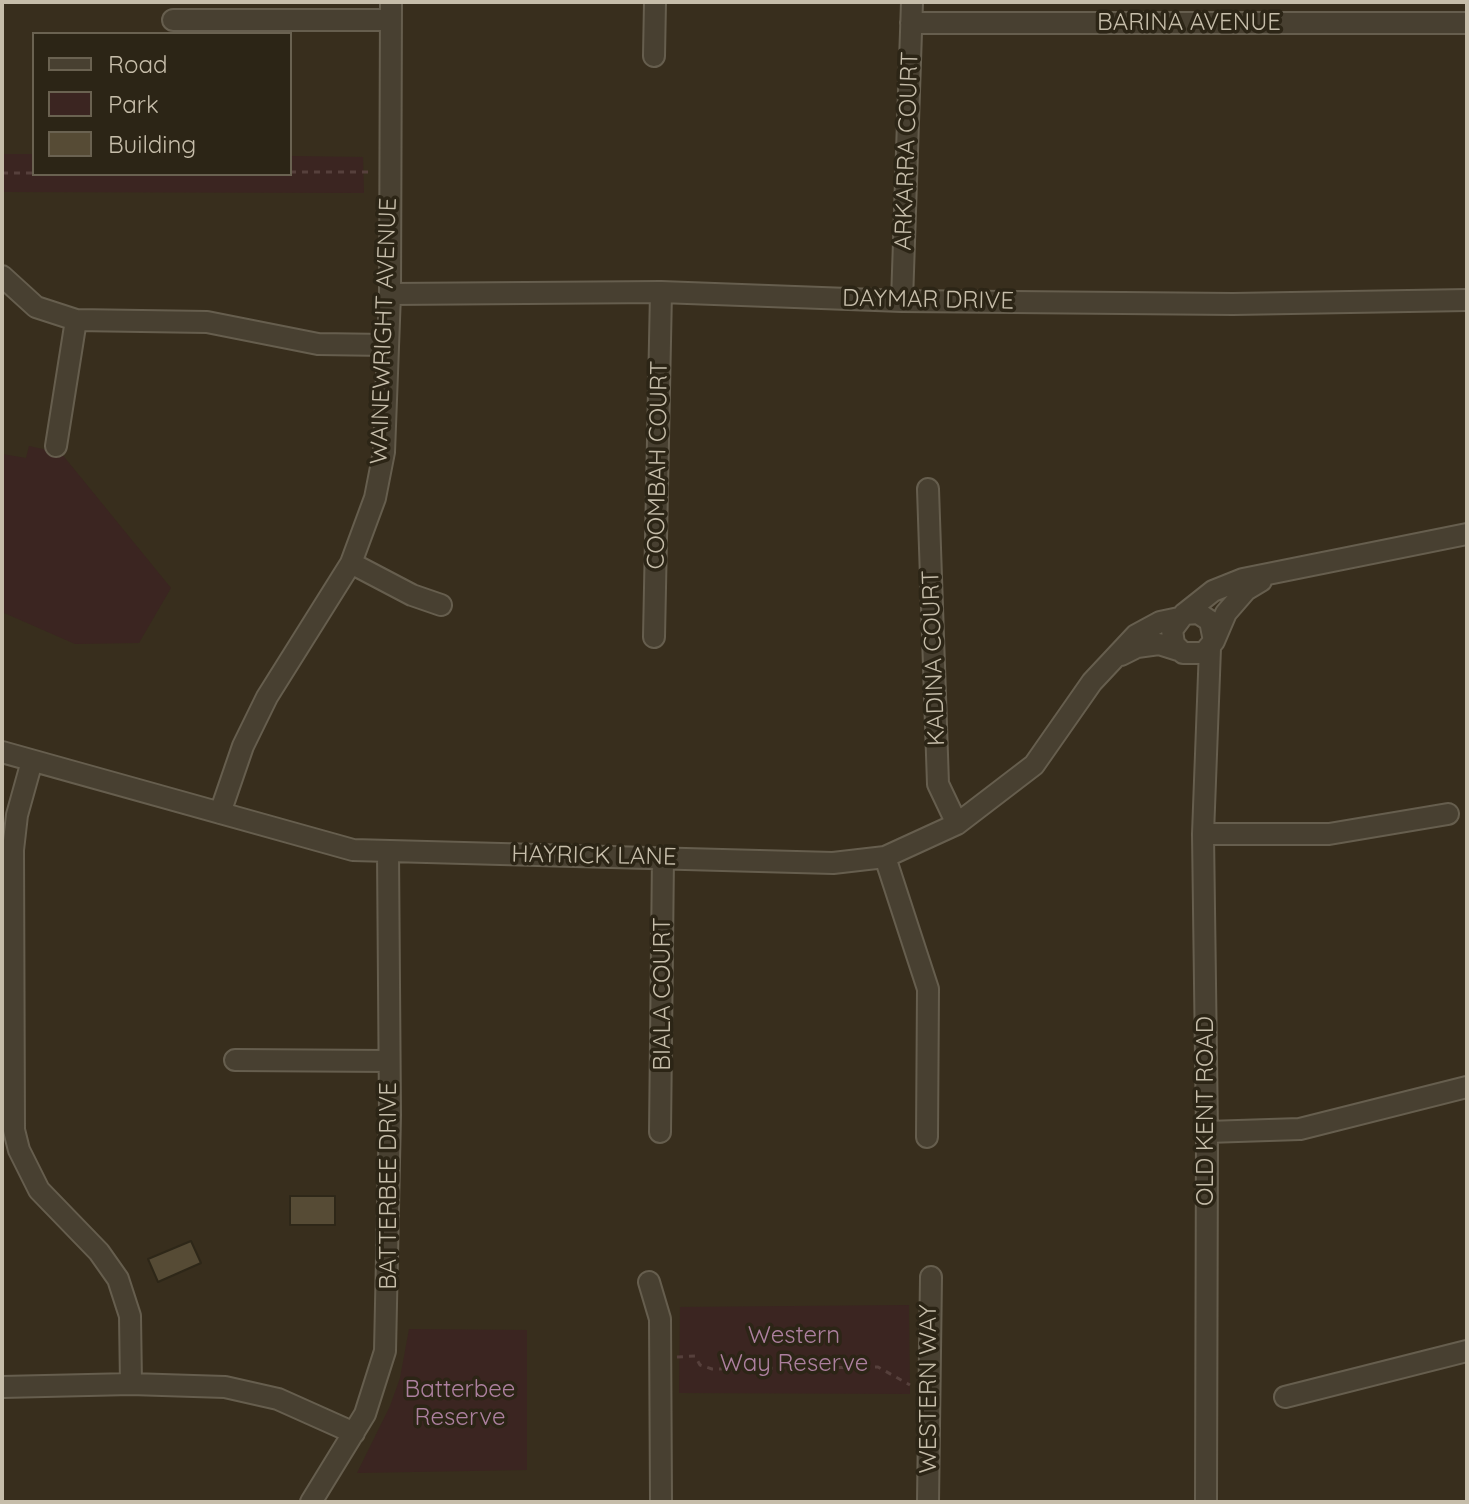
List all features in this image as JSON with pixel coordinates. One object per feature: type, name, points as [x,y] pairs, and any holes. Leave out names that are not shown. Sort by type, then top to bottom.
[{"type":"street","points":[[654,56],[655,2]]},
{"type":"street","name":"ARKARRA COURT","points":[[902,301],[912,2]]},
{"type":"street","points":[[173,20],[391,11]]},
{"type":"street","name":"WAINEWRIGHT AVENUE","points":[[220,813],[243,746],[267,697],[351,563],[375,498],[384,452],[390,294],[391,11]]},
{"type":"street","name":"BARINA AVENUE","points":[[911,23],[1467,23]]},
{"type":"street","points":[[2,276],[36,307],[76,320],[207,322],[318,344],[387,345]]},
{"type":"street","name":"DAYMAR DRIVE","points":[[390,294],[661,292],[902,301],[1233,304],[1467,300]]},
{"type":"street","name":"COOMBAH COURT","points":[[654,637],[661,292]]},
{"type":"street","points":[[56,446],[76,320]]},
{"type":"street","name":"KADINA COURT","points":[[928,489],[938,784],[957,824]]},
{"type":"street","name":"HAYRICK LANE","points":[[2,752],[319,843],[353,850],[663,857],[785,864],[885,857],[957,824],[1034,765],[1092,682],[1136,635],[1160,622],[1182,616],[1213,591],[1243,579],[1467,534]]},
{"type":"street","points":[[351,563],[412,595],[441,605]]},
{"type":"street","name":"HAYRICK LANE","points":[[1212,644],[1226,613],[1246,590],[1271,575]]},
{"type":"street","points":[[1117,656],[1137,647],[1159,644],[1180,651],[1197,655],[1212,644],[1210,621],[1198,613],[1182,616],[1172,630],[1180,651]]},
{"type":"street","name":"OLD KENT ROAD","points":[[1206,1502],[1207,1132],[1203,834],[1212,644]]},
{"type":"street","name":"OLD KENT ROAD","points":[[1180,651],[1195,666],[1202,685],[1207,720]]},
{"type":"street","points":[[32,761],[17,815],[13,850],[14,1130],[23,1161],[39,1190],[99,1252],[118,1279],[130,1316],[131,1384]]},
{"type":"street","points":[[1203,834],[1329,834],[1448,814]]},
{"type":"street","name":"BATTERBEE DRIVE","points":[[311,1502],[354,1433],[377,1382],[386,1339],[388,852]]},
{"type":"street","name":"BIALA COURT","points":[[660,1132],[663,857]]},
{"type":"street","points":[[885,857],[928,989],[927,1137]]},
{"type":"street","points":[[235,1060],[389,1061]]},
{"type":"street","points":[[1207,1132],[1300,1129],[1467,1087]]},
{"type":"street","name":"WESTERN WAY","points":[[928,1502],[931,1277]]},
{"type":"street","points":[[649,1282],[658,1306],[661,1357],[661,1502]]},
{"type":"street","points":[[1285,1397],[1467,1351]]},
{"type":"street","points":[[2,1387],[198,1384],[252,1391],[300,1407],[354,1433]]},
{"type":"path","points":[[292,172],[389,172]]},
{"type":"path","points":[[2,173],[32,173]]},
{"type":"path","points":[[661,1357],[695,1356],[700,1365],[712,1369],[869,1366],[896,1374],[914,1388],[928,1390]]},
{"type":"green space","points":[[2,154],[32,154],[32,176],[292,176],[292,156],[363,157],[364,193],[2,192]]},
{"type":"green space","points":[[29,446],[61,453],[171,588],[139,643],[75,644],[2,612],[2,454],[26,458]]},
{"type":"green space","name":"Western Way Reserve","points":[[909,1305],[910,1394],[679,1393],[680,1307]]},
{"type":"green space","name":"Batterbee Reserve","points":[[409,1329],[527,1330],[527,1470],[357,1473],[390,1406],[400,1378]]},
{"type":"building","points":[[290,1196],[335,1196],[335,1225],[290,1225]]},
{"type":"building","points":[[191,1241],[201,1263],[158,1282],[148,1259]]}]
